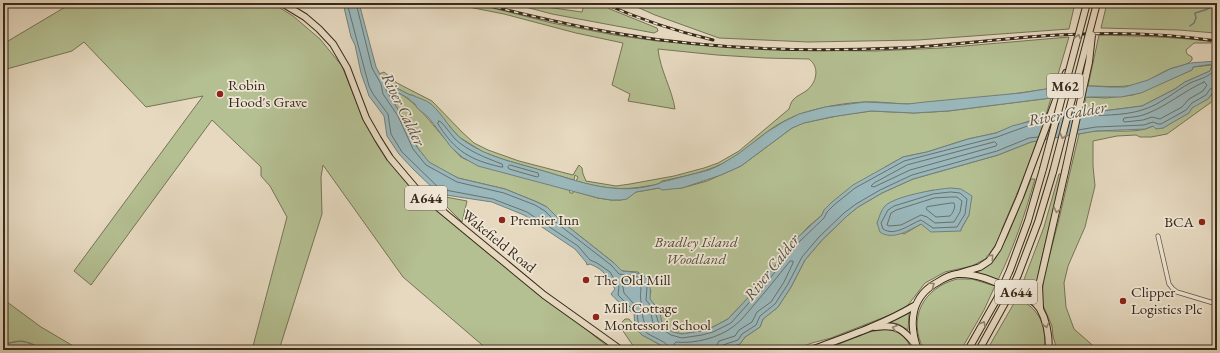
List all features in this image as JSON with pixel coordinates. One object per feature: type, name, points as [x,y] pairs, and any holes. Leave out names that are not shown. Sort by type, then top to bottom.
[{"type":"highway","name":"Wakefield Road","points":[[282,3],[305,17],[319,28],[337,50],[348,68],[366,118],[374,132],[390,158],[418,191],[544,295],[621,350]]},
{"type":"highway","name":"M62","points":[[968,350],[998,297],[1010,270],[1028,221],[1087,3]]},
{"type":"highway","name":"M62","points":[[979,350],[1006,301],[1018,275],[1038,222],[1053,172],[1097,5]]},
{"type":"highway","points":[[1040,308],[1039,286],[1088,62],[1097,5]]},
{"type":"highway","points":[[957,274],[980,267],[990,260],[998,248],[1032,167],[1075,51]]},
{"type":"highway","name":"A644","points":[[811,350],[902,313],[914,306],[929,286],[957,274],[977,276],[990,280],[1020,294],[1040,308],[1049,339],[1049,350]]},
{"type":"highway","name":"A644","points":[[914,306],[912,324],[917,347]]},
{"type":"highway","name":"A644","points":[[868,328],[889,326],[898,327],[906,332],[917,347]]},
{"type":"street","points":[[1158,236],[1169,284],[1173,289],[1177,292],[1217,304]]},
{"type":"green space","points":[[72,3],[272,3],[293,16],[320,39],[342,66],[365,123],[396,170],[421,196],[612,350],[488,350],[403,277],[323,165],[321,177],[322,214],[279,350],[252,350],[287,217],[270,186],[261,176],[261,167],[212,120],[91,285],[74,271],[203,96],[146,107],[84,42],[72,51],[3,70],[3,44]]},
{"type":"green space","points":[[448,3],[473,3],[552,23],[614,35],[657,41],[783,50],[876,51],[941,48],[1069,37],[1054,88],[945,102],[909,104],[864,102],[823,108],[810,111],[782,122],[762,135],[736,156],[714,167],[697,173],[662,181],[653,185],[638,188],[612,188],[576,181],[578,177],[575,175],[574,180],[483,152],[459,137],[431,105],[383,81],[379,74],[384,72],[397,83],[432,101],[474,143],[488,150],[519,161],[573,175],[579,165],[582,168],[586,181],[616,186],[674,176],[704,168],[718,163],[739,151],[789,109],[797,96],[810,88],[816,75],[815,66],[809,59],[717,55],[658,49],[659,57],[675,109],[628,101],[630,94],[612,85],[623,43],[576,33],[504,14]]},
{"type":"green space","points":[[517,3],[582,12],[583,8],[577,3],[599,3],[657,28],[658,31],[654,33],[552,14],[518,5]]},
{"type":"green space","points":[[628,3],[1075,3],[1069,29],[918,40],[808,42],[719,38],[655,15]]},
{"type":"green space","points":[[1107,3],[1217,3],[1217,26],[1215,33],[1179,30],[1101,28]]},
{"type":"green space","points":[[1099,35],[1141,36],[1209,41],[1211,43],[1194,43],[1186,50],[1187,54],[1192,57],[1190,62],[1167,70],[1140,84],[1088,86]]},
{"type":"green space","points":[[1212,65],[1210,71],[1185,82],[1175,89],[1142,106],[1083,112],[1086,97],[1106,98],[1133,95],[1192,70],[1193,67]]},
{"type":"green space","name":"Bradley Island Woodland","points":[[385,86],[404,96],[419,109],[461,157],[472,162],[569,189],[570,193],[573,193],[574,191],[611,200],[621,200],[636,192],[659,188],[682,188],[707,181],[741,166],[792,128],[803,123],[871,111],[914,113],[948,111],[1051,98],[1046,115],[996,133],[903,157],[887,166],[824,210],[822,215],[808,227],[788,249],[760,285],[728,319],[711,328],[682,334],[673,332],[663,326],[656,306],[649,299],[651,291],[638,272],[622,271],[561,221],[547,207],[505,189],[458,178],[429,163],[417,147]]},
{"type":"green space","points":[[1217,89],[1217,98],[1167,134],[1151,137],[1140,137],[1136,135],[1117,136],[1093,141],[1095,186],[1085,227],[1068,266],[1064,283],[1066,307],[1074,329],[1098,350],[1057,350],[1052,326],[1042,303],[1043,280],[1079,134],[1095,131],[1134,131],[1153,126],[1163,128],[1190,111],[1195,105],[1206,100]]},
{"type":"green space","points":[[1037,141],[1027,170],[1002,229],[1000,238],[987,258],[972,266],[945,272],[925,283],[908,305],[900,311],[831,338],[793,350],[721,350],[740,344],[745,337],[760,327],[763,319],[778,307],[791,287],[805,260],[822,240],[858,207],[882,193],[913,179],[998,155]],"holes":[[[933,190],[969,215],[961,229],[921,224],[904,234],[877,223],[885,207],[892,202]]]},
{"type":"green space","points":[[1059,174],[1062,174],[1040,266],[1037,302],[1020,290],[1044,227]]},
{"type":"green space","points":[[1031,179],[1035,179],[1023,218],[998,280],[975,273],[986,267],[995,259],[1007,237]]},
{"type":"green space","points":[[435,195],[467,201],[462,222]]},
{"type":"green space","points":[[957,279],[972,279],[995,286],[984,310],[961,350],[924,350],[919,338],[917,327],[921,306],[935,289],[945,283]]},
{"type":"green space","points":[[1017,298],[1031,307],[1040,319],[1045,334],[1044,350],[987,350]]},
{"type":"green space","points":[[3,299],[41,327],[80,350],[3,350]]},
{"type":"green space","points":[[909,313],[908,330],[898,324],[889,322]]},
{"type":"green space","points":[[625,319],[629,319],[642,335],[670,350],[636,350],[621,328],[622,322]]},
{"type":"green space","points":[[886,329],[895,331],[902,335],[912,350],[817,350],[839,344],[869,332]]},
{"type":"water","points":[[343,3],[359,3],[376,67],[383,81],[431,104],[461,138],[483,152],[501,158],[577,181],[617,189],[631,189],[656,185],[662,182],[709,170],[738,154],[783,122],[799,114],[825,107],[865,102],[908,104],[1021,93],[1052,88],[1090,86],[1125,87],[1148,80],[1170,69],[1190,63],[1217,61],[1217,89],[1208,99],[1192,108],[1189,113],[1163,128],[1156,129],[1153,126],[1145,129],[1096,131],[1031,142],[998,155],[913,179],[882,193],[858,207],[822,240],[805,260],[791,287],[778,307],[763,319],[760,327],[745,337],[740,344],[721,350],[670,350],[642,335],[635,327],[634,313],[621,304],[611,294],[615,289],[605,274],[595,266],[590,264],[587,265],[575,249],[524,215],[492,202],[439,194],[413,169],[399,154],[387,136],[384,116],[369,96],[361,73],[355,45],[351,37]],"holes":[[[1212,64],[1210,71],[1185,82],[1175,89],[1142,106],[1103,111],[1045,115],[996,133],[903,157],[853,185],[832,202],[824,210],[822,215],[796,239],[760,285],[728,319],[711,328],[682,334],[673,332],[663,326],[659,310],[650,299],[650,285],[645,277],[641,274],[622,271],[561,221],[547,207],[505,189],[458,178],[429,162],[417,147],[401,114],[385,87],[386,86],[408,98],[429,118],[451,147],[462,157],[478,166],[598,198],[621,200],[627,199],[636,192],[659,188],[662,190],[682,188],[721,175],[741,166],[792,128],[804,123],[871,111],[914,113],[948,111],[1051,98],[1121,97],[1141,93],[1192,70],[1193,67]]]},
{"type":"water","points":[[951,188],[961,189],[972,196],[969,215],[961,231],[931,232],[921,224],[901,234],[890,235],[880,232],[877,223],[881,212],[890,202],[906,196]]},
{"type":"waterway","points":[[1190,26],[1194,23],[1196,18],[1195,13],[1217,4]]},
{"type":"waterway","points":[[3,345],[19,341],[28,342],[43,350]]},
{"type":"railway","points":[[479,3],[550,20],[621,34],[689,43],[759,48],[829,50],[897,48],[1077,34],[1137,34],[1197,38],[1217,41]]},
{"type":"railway","points":[[603,3],[657,24],[713,40]]},
{"type":"place","name":"Robin Hood's Grave","points":[[220,94]]},
{"type":"place","name":"Premier Inn","points":[[502,220]]},
{"type":"place","name":"BCA","points":[[1202,222]]},
{"type":"place","name":"The Old Mill","points":[[586,280]]},
{"type":"place","name":"Clipper Logistics Plc","points":[[1123,301]]},
{"type":"place","name":"Mill Cottage Montessori School","points":[[596,317]]},
{"type":"water label","name":"River Calder","points":[[404,109]]},
{"type":"water label","name":"River Calder","points":[[1067,113]]},
{"type":"water label","name":"River Calder","points":[[771,267]]}]
